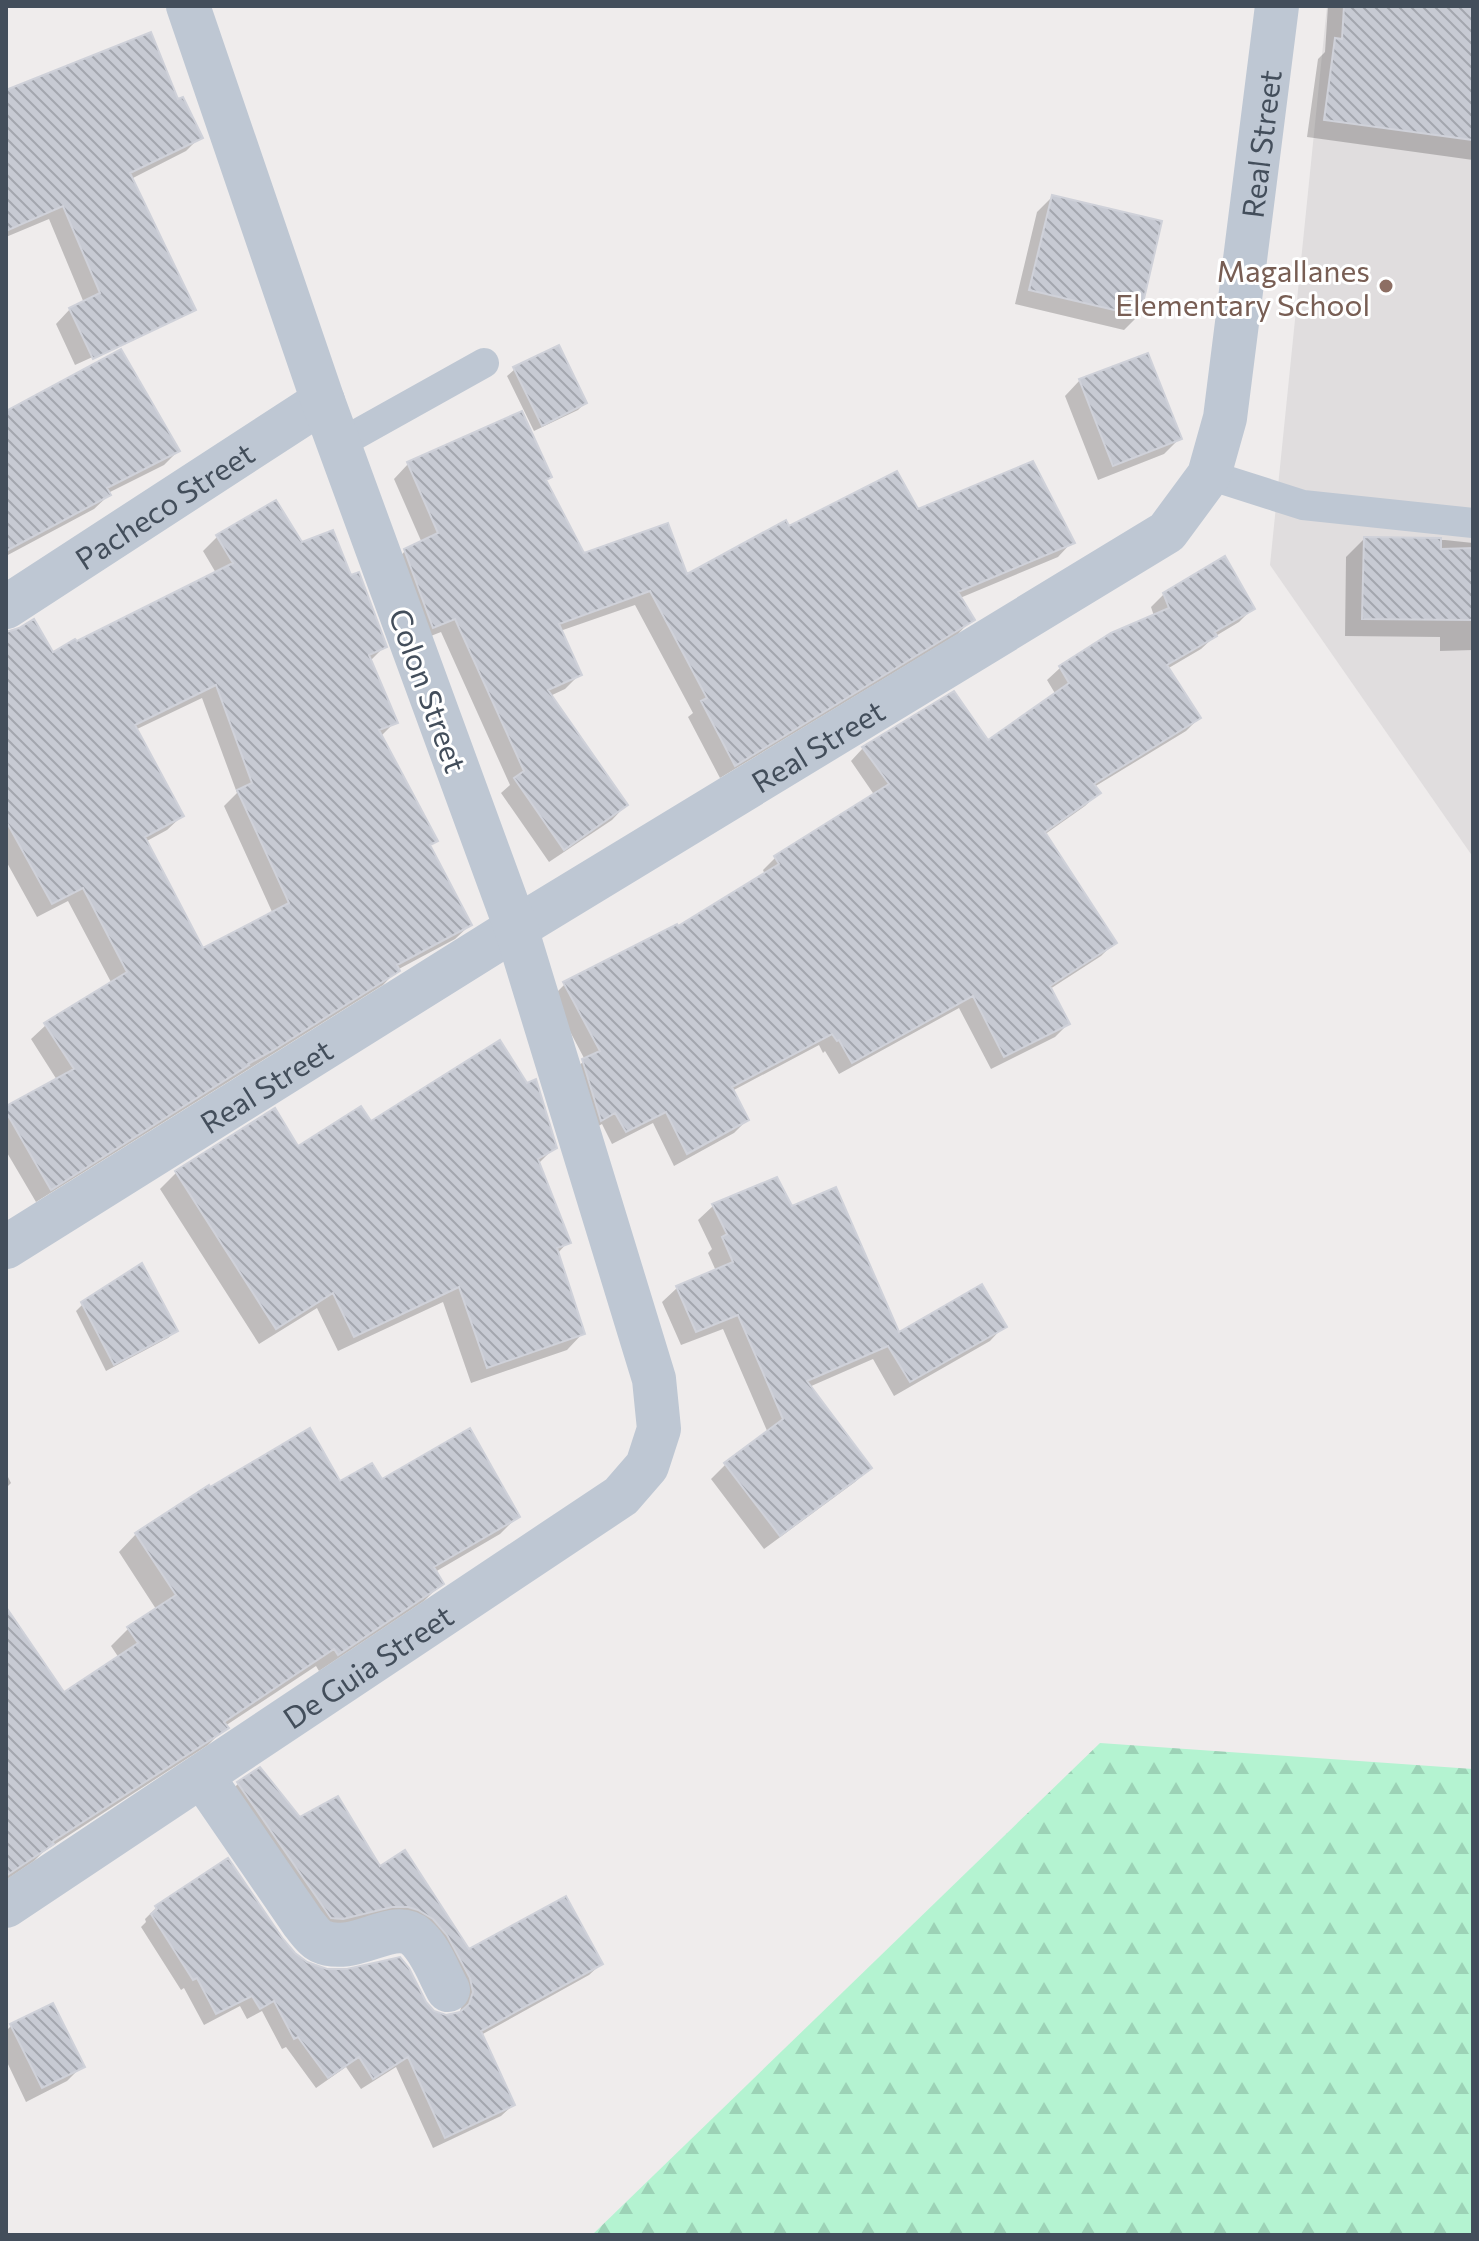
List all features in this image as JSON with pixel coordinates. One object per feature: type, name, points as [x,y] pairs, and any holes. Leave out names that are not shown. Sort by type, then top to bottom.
[{"type":"street","name":"Colon Street","points":[[188,6],[323,401],[516,928],[654,1379]]},
{"type":"street","name":"Real Street","points":[[6,1247],[516,928],[1167,532],[1209,475],[1225,418],[1277,6]]},
{"type":"street","name":"Pacheco Street","points":[[6,607],[323,401]]},
{"type":"street","name":"De Guia Street","points":[[6,1906],[621,1496],[647,1466],[659,1429],[654,1379]]},
{"type":"street","points":[[202,1776],[303,1923],[318,1940],[352,1945],[391,1932],[413,1934],[426,1949],[448,1990]]},
{"type":"lane","points":[[339,444],[484,363]]},
{"type":"lane","points":[[1209,475],[1303,505],[1473,523]]},
{"type":"shaded area","name":"Magallanes Elementary School","points":[[1327,6],[1473,6],[1473,857],[1270,565]]},
{"type":"green space","points":[[1100,1743],[1473,1769],[1473,2235],[592,2235]]},
{"type":"building","points":[[1344,6],[1473,6],[1473,140],[1324,120],[1335,38],[1342,39]]},
{"type":"building","points":[[151,32],[178,99],[183,97],[203,138],[130,173],[196,310],[93,359],[69,308],[100,293],[63,206],[6,231],[6,90]]},
{"type":"building","points":[[1052,195],[1162,221],[1140,316],[1029,290]]},
{"type":"building","points":[[559,345],[587,403],[542,426],[513,367]]},
{"type":"building","points":[[121,349],[180,451],[107,488],[111,495],[6,551],[6,411]]},
{"type":"building","points":[[1148,353],[1182,439],[1113,466],[1079,379]]},
{"type":"building","points":[[522,411],[552,477],[546,480],[584,553],[668,523],[687,574],[786,520],[789,526],[897,471],[918,509],[1033,461],[1075,543],[958,592],[975,620],[735,766],[701,701],[707,698],[650,591],[559,624],[582,675],[548,690],[628,805],[564,850],[514,778],[524,771],[455,619],[433,628],[404,549],[438,533],[407,462]]},
{"type":"building","points":[[276,500],[302,542],[333,530],[351,575],[359,572],[387,647],[369,655],[398,723],[379,730],[438,841],[430,845],[472,925],[397,965],[400,971],[51,1190],[6,1112],[6,1106],[74,1069],[44,1023],[127,972],[83,888],[52,904],[6,821],[6,632],[34,619],[53,652],[75,639],[77,641],[233,563],[216,535]],"holes":[[[216,685],[252,783],[237,790],[289,903],[203,948],[145,837],[184,816],[135,725]]]},
{"type":"building","points":[[1364,537],[1441,538],[1441,549],[1473,548],[1473,620],[1362,619]]},
{"type":"building","points":[[1225,556],[1255,609],[1167,665],[1201,718],[1094,784],[1101,793],[1045,832],[1117,943],[1050,986],[1070,1024],[1004,1057],[973,996],[852,1063],[832,1034],[732,1087],[749,1120],[687,1154],[666,1112],[626,1132],[615,1113],[601,1121],[582,1059],[600,1051],[563,982],[678,926],[779,864],[774,856],[889,784],[862,747],[954,691],[988,740],[1069,683],[1059,666],[1111,633],[1169,608],[1163,593]]},
{"type":"building","points":[[500,1040],[527,1083],[536,1079],[557,1148],[538,1159],[571,1243],[557,1248],[585,1334],[487,1368],[459,1287],[354,1337],[333,1293],[276,1329],[175,1171],[275,1108],[298,1146],[361,1106],[371,1121]]},
{"type":"building","points":[[777,1177],[792,1206],[836,1187],[899,1332],[982,1284],[1007,1327],[910,1382],[888,1346],[807,1381],[872,1468],[780,1536],[724,1463],[783,1419],[738,1315],[696,1332],[676,1286],[733,1262],[722,1237],[727,1234],[712,1204]]},
{"type":"building","points":[[142,1263],[178,1331],[114,1365],[81,1302]]},
{"type":"building","points":[[310,1428],[340,1481],[372,1463],[382,1479],[470,1428],[520,1517],[434,1567],[444,1584],[338,1655],[334,1649],[224,1722],[229,1728],[52,1842],[54,1844],[6,1876],[6,1607],[64,1692],[138,1643],[127,1627],[176,1595],[135,1533],[209,1485]]},
{"type":"building","points":[[260,1767],[300,1817],[338,1796],[380,1866],[405,1850],[469,1949],[566,1896],[603,1964],[481,2031],[515,2105],[445,2138],[408,2057],[373,2079],[359,2057],[328,2078],[298,2037],[294,2039],[274,2001],[260,2009],[252,1996],[216,2014],[197,1978],[193,1980],[151,1914],[157,1909],[155,1906],[228,1858],[283,1939],[307,1962],[327,1969],[347,1969],[400,1957],[426,2002],[434,2011],[446,2015],[460,2012],[469,2004],[473,1992],[470,1978],[447,1935],[433,1919],[418,1910],[392,1907],[343,1919],[331,1918],[237,1782]]},
{"type":"building","points":[[53,2003],[85,2067],[42,2088],[10,2024]]},
{"type":"place","name":"Magallanes Elementary School","points":[[1386,286]]}]
